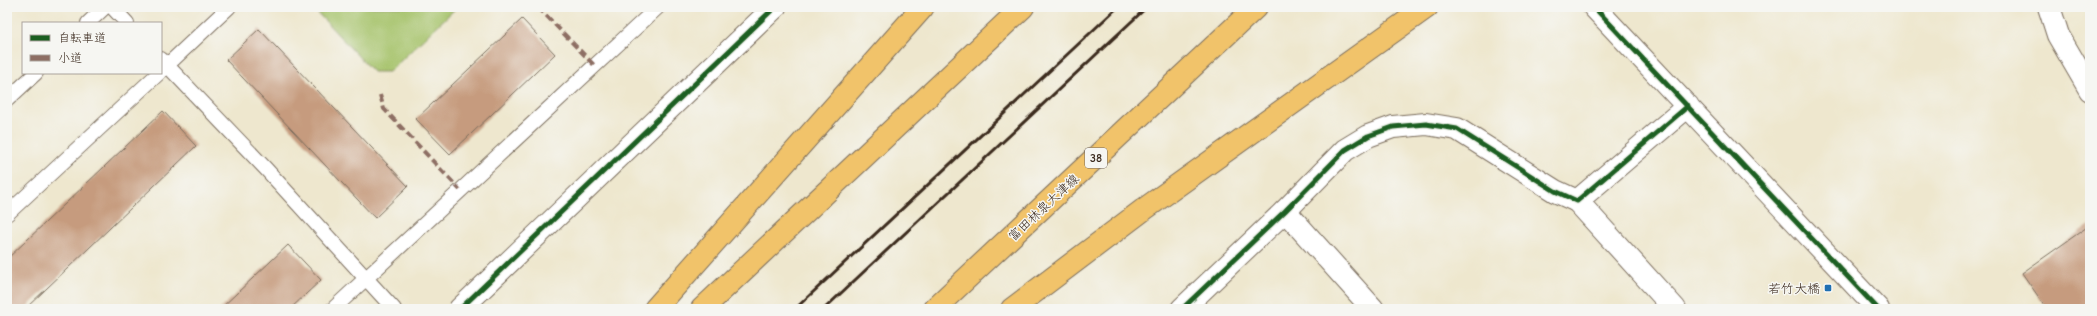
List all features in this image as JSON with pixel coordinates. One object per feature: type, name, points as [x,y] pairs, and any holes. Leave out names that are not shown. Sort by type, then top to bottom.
[{"type":"main road","points":[[655,309],[923,7]]},
{"type":"main road","points":[[702,309],[1023,7]]},
{"type":"main road","name":"富田林泉大津線","points":[[934,309],[1256,7]]},
{"type":"main road","points":[[1146,111],[1270,7]]},
{"type":"main road","points":[[1012,309],[1143,210],[1427,7]]},
{"type":"street","points":[[460,309],[775,7]]},
{"type":"street","points":[[1594,7],[1878,309]]},
{"type":"street","points":[[2049,7],[2058,35],[2090,90]]},
{"type":"street","points":[[1577,202],[1688,106]]},
{"type":"street","points":[[1182,309],[1285,211],[1345,150],[1368,136],[1392,127],[1426,124],[1457,129],[1555,192],[1577,202],[1675,309]]},
{"type":"street","points":[[1285,211],[1373,309]]},
{"type":"lane","points":[[89,22],[105,7]]},
{"type":"lane","points":[[112,7],[126,22]]},
{"type":"lane","points":[[229,7],[162,67],[266,169],[394,309]]},
{"type":"lane","points":[[333,309],[658,7]]},
{"type":"lane","points":[[7,100],[35,74]]},
{"type":"lane","points":[[7,214],[155,74]]},
{"type":"green space","points":[[312,7],[457,7],[389,72],[373,72]]},
{"type":"building","points":[[522,19],[555,54],[450,154],[416,119]]},
{"type":"building","points":[[259,29],[408,186],[375,218],[226,60]]},
{"type":"building","points":[[163,111],[196,146],[25,309],[7,309],[7,259]]},
{"type":"building","points":[[2090,225],[2090,309],[2047,309],[2022,273]]},
{"type":"building","points":[[288,245],[321,280],[290,309],[220,309]]},
{"type":"railway","points":[[795,309],[1118,7]]},
{"type":"railway","points":[[824,309],[1147,7]]},
{"type":"marked path","points":[[538,7],[594,65]]},
{"type":"marked path","points":[[380,95],[384,109],[460,190]]},
{"type":"cycle path","points":[[460,309],[775,7]]},
{"type":"cycle path","points":[[1594,7],[1878,309]]},
{"type":"cycle path","points":[[1182,309],[1285,211],[1345,150],[1368,136],[1393,127],[1426,124],[1457,129],[1555,191],[1577,201],[1688,106]]},
{"type":"place","name":"若竹大橋","points":[[1828,288]]}]
